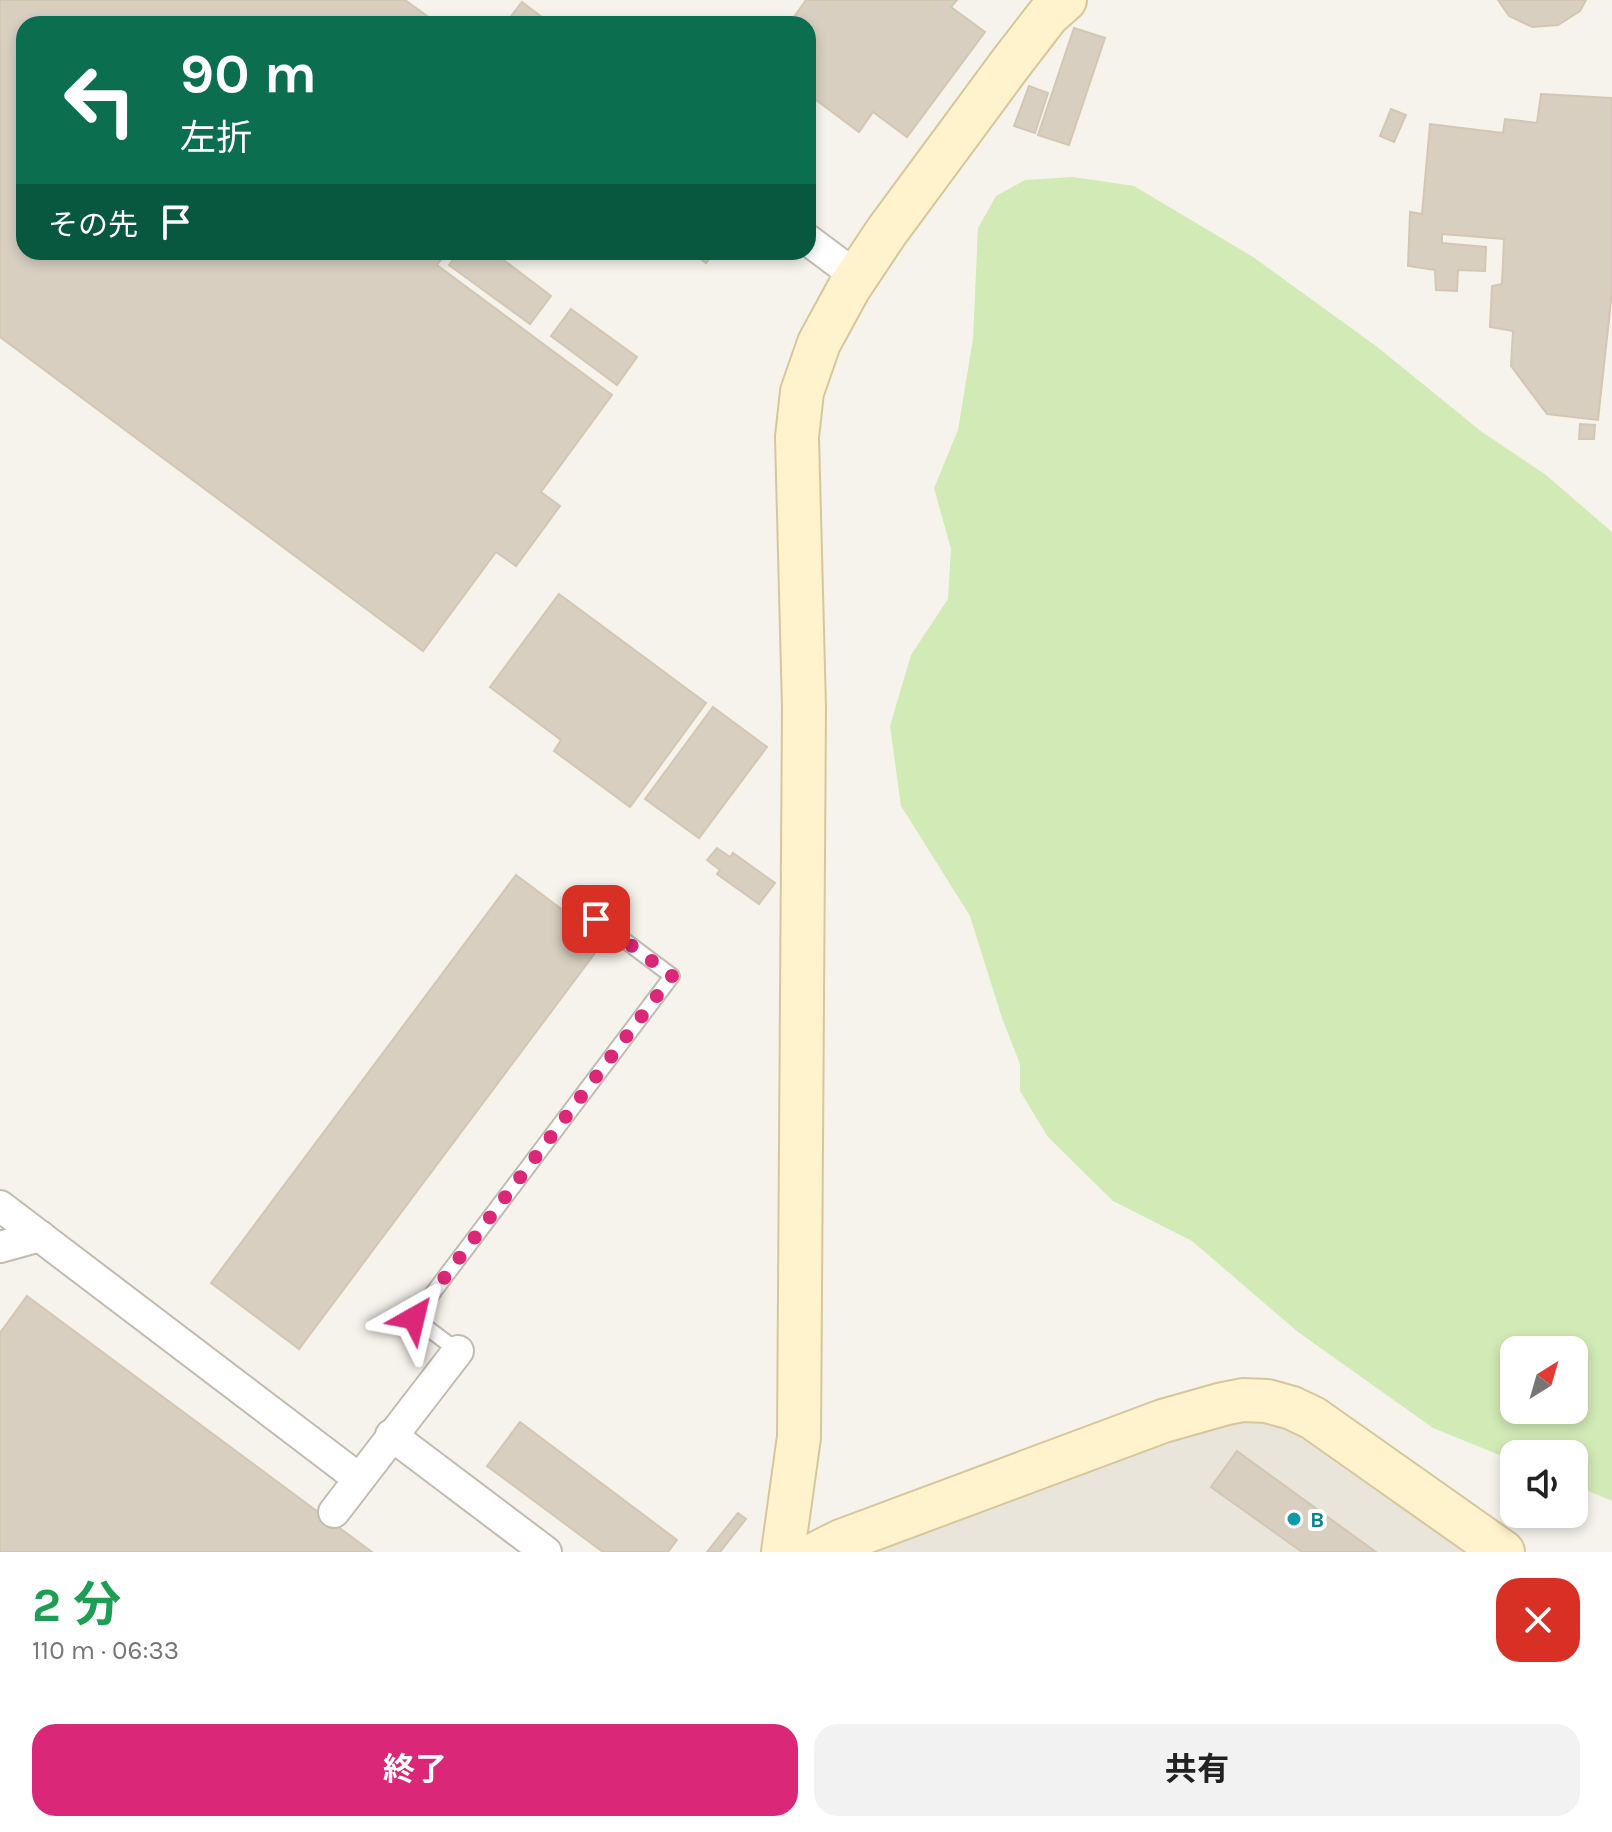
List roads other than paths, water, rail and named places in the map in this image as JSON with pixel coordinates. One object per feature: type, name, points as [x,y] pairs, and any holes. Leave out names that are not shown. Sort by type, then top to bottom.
[{"type":"street","points":[[783,1552],[799,1437],[800,1405],[804,708],[797,437],[802,392],[819,343],[856,276],[1011,63],[1048,15],[1065,0]]},
{"type":"street","points":[[816,246],[856,276]]},
{"type":"street","points":[[0,1206],[358,1478]]},
{"type":"street","points":[[0,1247],[40,1236]]},
{"type":"street","points":[[334,1512],[458,1351]]},
{"type":"street","points":[[819,1552],[855,1535],[1163,1421],[1243,1400],[1267,1401],[1313,1418],[1503,1552]]},
{"type":"street","points":[[391,1435],[546,1552]]},
{"type":"lane","points":[[458,1351],[414,1318],[672,976],[596,919]]},
{"type":"place","name":"B","points":[[1294,1519]]}]
